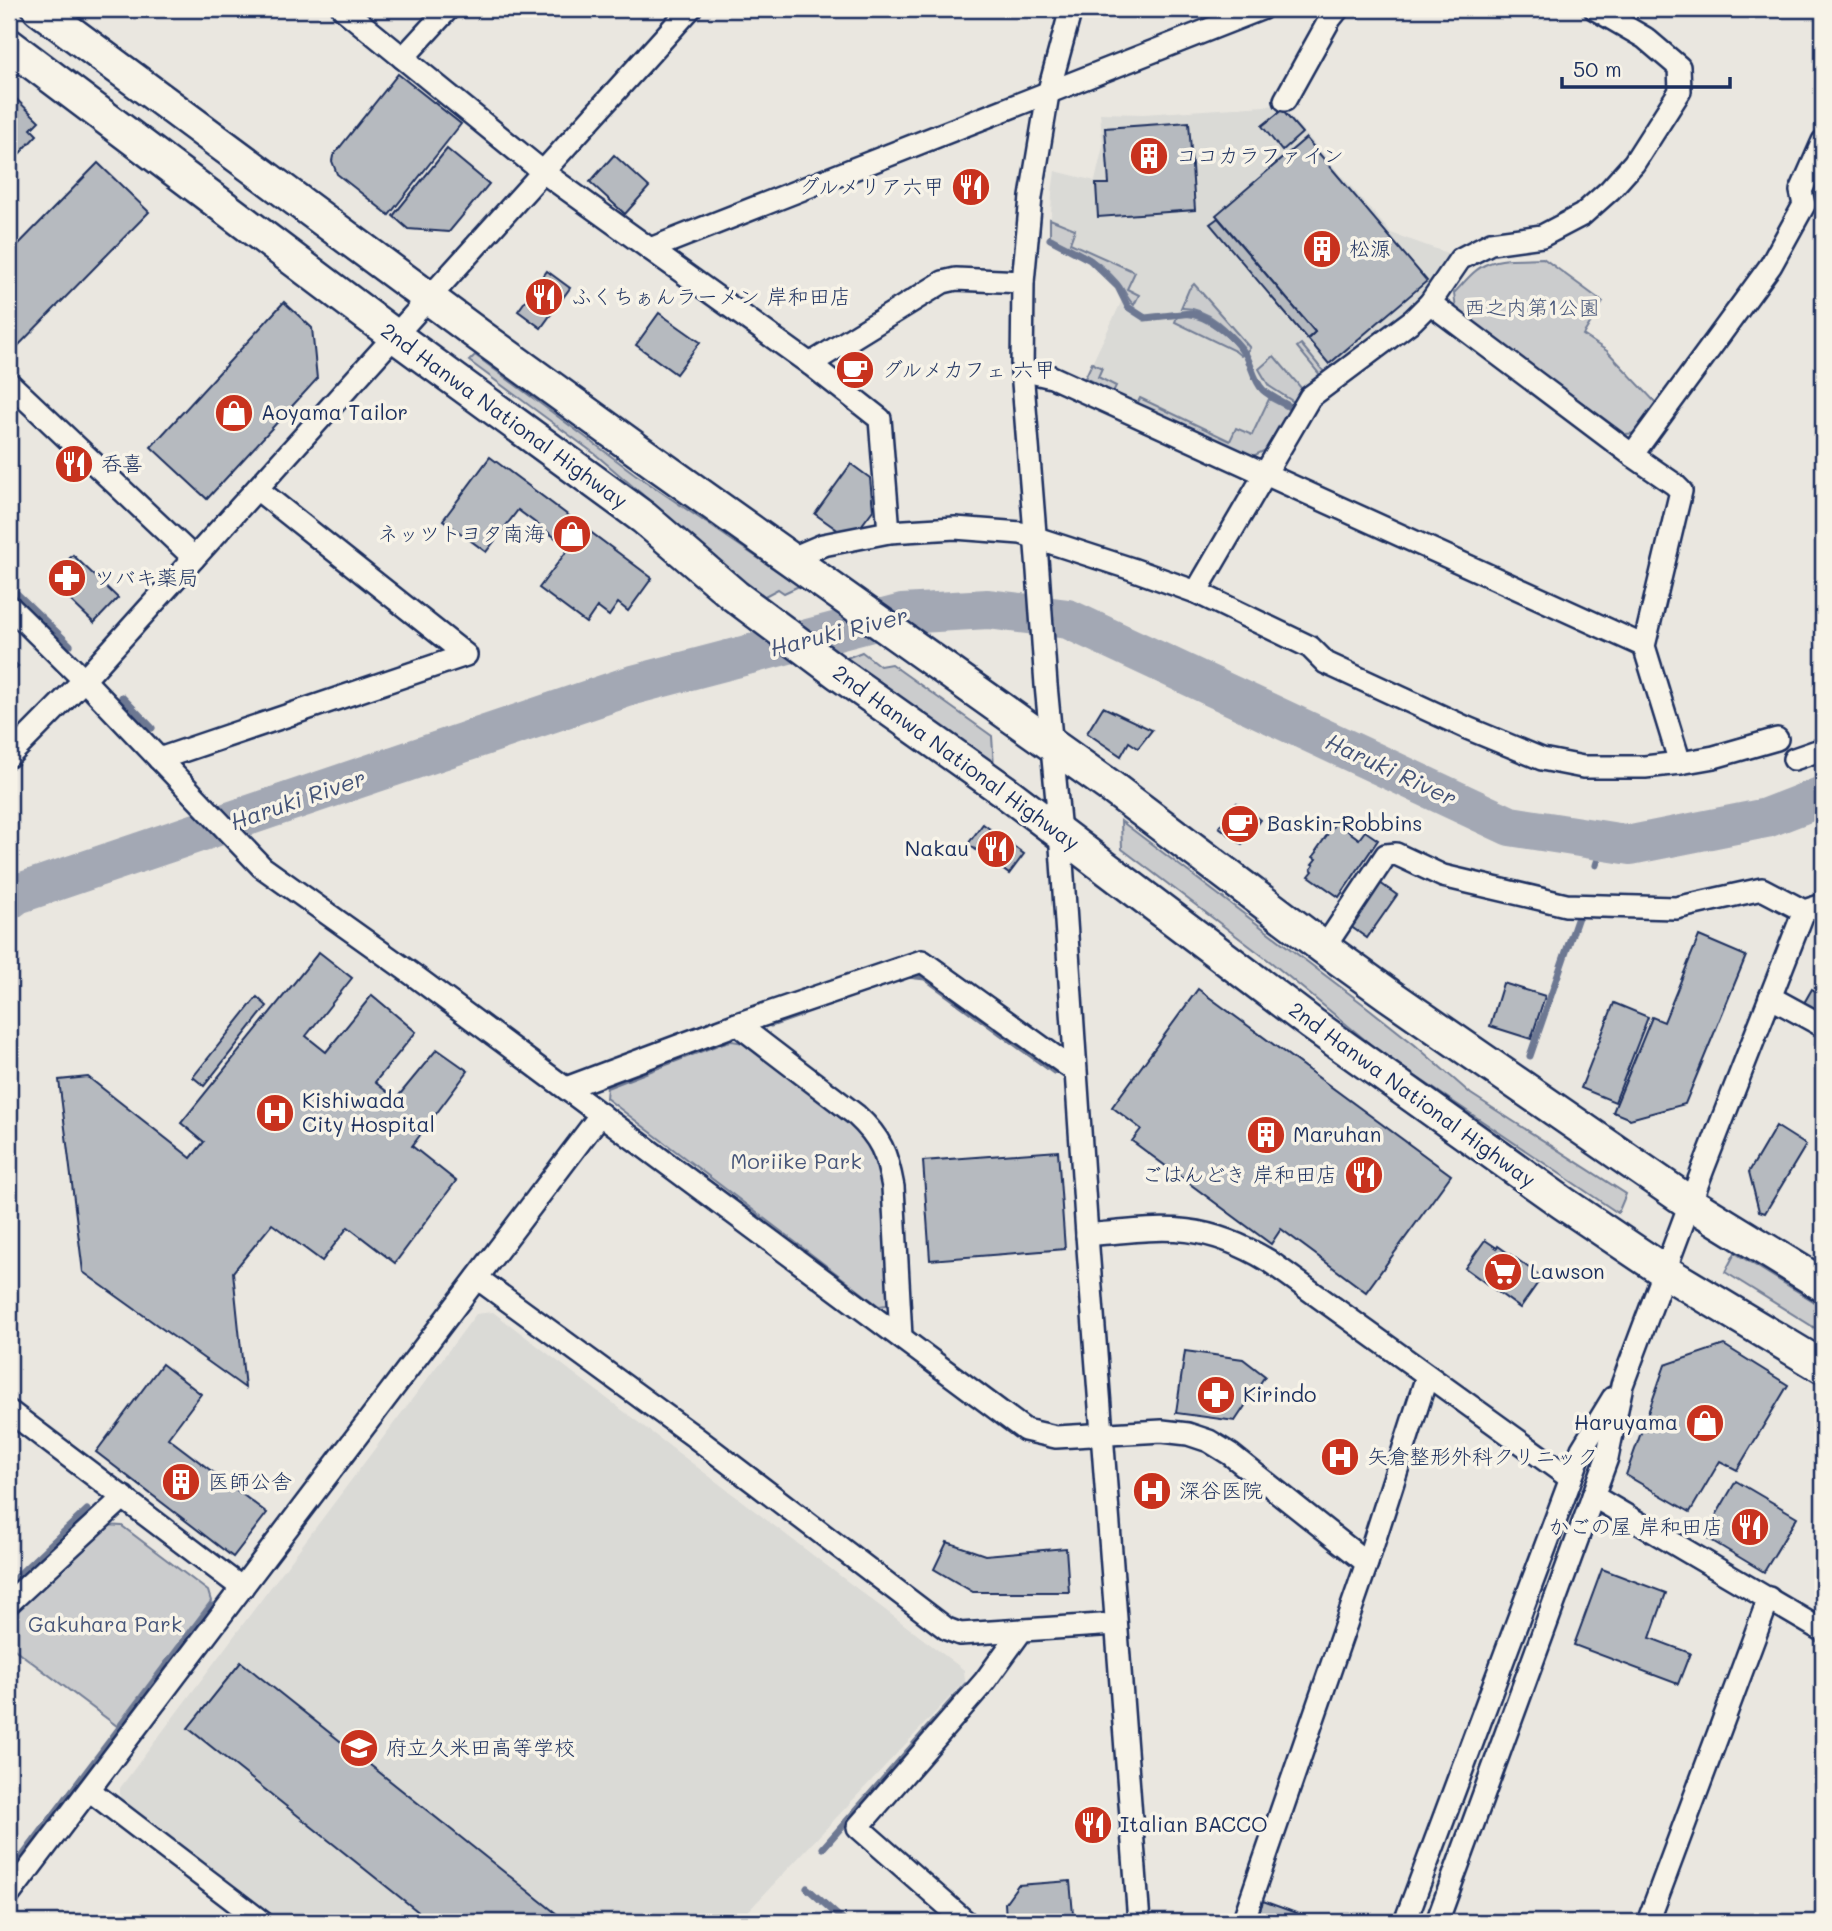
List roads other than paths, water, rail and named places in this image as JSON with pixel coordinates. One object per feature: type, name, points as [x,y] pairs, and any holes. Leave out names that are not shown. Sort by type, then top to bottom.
[{"type":"highway","points":[[39,9],[429,298],[1111,787],[1324,948],[1690,1203],[1823,1285]]},
{"type":"highway","name":"2nd Hanwa National Highway","points":[[9,45],[643,519],[735,596],[1060,832],[1312,1024],[1563,1203],[1664,1270],[1823,1367]]},
{"type":"street","points":[[343,9],[543,172],[810,364],[880,419],[889,532]]},
{"type":"street","points":[[403,58],[448,9]]},
{"type":"street","points":[[9,756],[84,680],[690,9]]},
{"type":"street","points":[[1071,9],[1048,94],[1031,197],[1023,282],[1022,370],[1060,832],[1075,1071],[1139,1922]]},
{"type":"street","points":[[650,249],[1261,9]]},
{"type":"street","points":[[1285,100],[1338,9]]},
{"type":"street","points":[[1196,592],[1310,397],[1413,320],[1430,303],[1460,259],[1492,243],[1542,236],[1582,215],[1610,190],[1633,163],[1680,92],[1679,67],[1645,38],[1595,9]]},
{"type":"street","points":[[1632,455],[1771,265],[1804,205],[1801,191],[1823,141]]},
{"type":"street","points":[[810,364],[943,282],[956,279],[1023,282]]},
{"type":"street","points":[[1430,303],[1681,491],[1644,646],[1680,763]]},
{"type":"street","points":[[1022,370],[1052,377],[1644,646]]},
{"type":"street","points":[[9,383],[194,558]]},
{"type":"street","points":[[159,759],[466,655],[257,489]]},
{"type":"street","points":[[790,559],[823,545],[889,532],[955,528],[1021,533],[1196,592],[1310,647],[1326,663],[1467,728],[1542,759],[1583,767],[1645,767],[1714,757],[1777,739]]},
{"type":"street","points":[[9,607],[84,680],[262,867],[412,974],[1025,1430],[1056,1437],[1162,1431],[1188,1434],[1209,1441],[1230,1454],[1367,1563]]},
{"type":"street","points":[[1794,759],[1823,749]]},
{"type":"street","points":[[1324,948],[1386,855],[1396,853],[1443,876],[1566,905],[1676,908],[1762,889],[1813,908],[1770,997],[1664,1270],[1622,1385],[1606,1458],[1593,1496],[1437,1922]]},
{"type":"street","points":[[566,1088],[737,1024],[922,961],[1075,1071]]},
{"type":"street","points":[[1770,997],[1823,1026]]},
{"type":"street","points":[[737,1024],[856,1115],[872,1130],[881,1145],[893,1187],[901,1337]]},
{"type":"street","points":[[9,1895],[601,1114]]},
{"type":"street","points":[[1087,1235],[1158,1228],[1187,1229],[1217,1236],[1246,1248],[1269,1261],[1570,1478]]},
{"type":"street","points":[[477,1278],[695,1437],[947,1629],[960,1634],[1116,1624]]},
{"type":"street","points":[[1243,1922],[1367,1563],[1427,1376]]},
{"type":"street","points":[[1405,1922],[1582,1448],[1622,1385]]},
{"type":"street","points":[[9,1411],[242,1588]]},
{"type":"street","points":[[1593,1496],[1823,1631]]},
{"type":"street","points":[[9,1603],[124,1497]]},
{"type":"street","points":[[1648,1922],[1769,1598]]},
{"type":"street","points":[[966,1922],[858,1827],[985,1681],[1013,1646],[1022,1630]]},
{"type":"street","points":[[89,1790],[248,1918]]},
{"type":"waterway","points":[[1050,239],[1090,260],[1118,287],[1128,307],[1145,318],[1190,313],[1213,323],[1242,349],[1263,390],[1291,407]]},
{"type":"waterway","points":[[9,586],[70,645]]},
{"type":"waterway","name":"Haruki River","points":[[9,900],[17,894],[633,685],[902,614],[988,609],[1068,619],[1510,826],[1631,845],[1766,818],[1823,796]]},
{"type":"waterway","points":[[122,697],[152,728]]},
{"type":"waterway","points":[[1596,865],[1604,840]]},
{"type":"waterway","points":[[1530,1056],[1579,914]]},
{"type":"waterway","points":[[903,977],[925,977],[1054,1071]]},
{"type":"waterway","points":[[771,1024],[800,1014]]},
{"type":"waterway","points":[[608,1085],[724,1040]]},
{"type":"waterway","points":[[9,1584],[87,1510]]},
{"type":"waterway","points":[[9,1874],[212,1606]]},
{"type":"waterway","points":[[823,1848],[966,1686]]},
{"type":"waterway","points":[[807,1888],[845,1922]]},
{"type":"place","name":"ココカラファイン","points":[[1149,156]]},
{"type":"place","name":"グルメリア六甲","points":[[971,187]]},
{"type":"place","name":"松源","points":[[1322,249]]},
{"type":"place","name":"ふくちぁんラーメン 岸和田店","points":[[544,297]]},
{"type":"place","name":"グルメカフェ 六甲","points":[[855,370]]},
{"type":"place","name":"Aoyama Tailor","points":[[234,413]]},
{"type":"place","name":"呑喜","points":[[74,464]]},
{"type":"place","name":"ネッツトヨタ南海","points":[[572,534]]},
{"type":"place","name":"ツバキ薬局","points":[[67,578]]},
{"type":"place","name":"Baskin-Robbins","points":[[1240,824]]},
{"type":"place","name":"Nakau","points":[[996,849]]},
{"type":"place","name":"Kishiwada City Hospital","points":[[275,1113]]},
{"type":"place","name":"Maruhan","points":[[1266,1135]]},
{"type":"place","name":"ごはんどき 岸和田店","points":[[1364,1175]]},
{"type":"place","name":"Lawson","points":[[1503,1272]]},
{"type":"place","name":"Kirindo","points":[[1216,1395]]},
{"type":"place","name":"Haruyama","points":[[1705,1423]]},
{"type":"place","name":"矢倉整形外科クリニック","points":[[1340,1457]]},
{"type":"place","name":"医師公舎","points":[[181,1482]]},
{"type":"place","name":"深谷医院","points":[[1152,1491]]},
{"type":"place","name":"かごの屋 岸和田店","points":[[1750,1527]]},
{"type":"place","name":"府立久米田高等学校","points":[[359,1748]]},
{"type":"place","name":"Italian BACCO","points":[[1093,1825]]},
{"type":"park label","name":"西之内第1公園","points":[[1532,308]]},
{"type":"park label","name":"Moriike Park","points":[[796,1162]]},
{"type":"park label","name":"Gakuhara Park","points":[[105,1625]]}]
